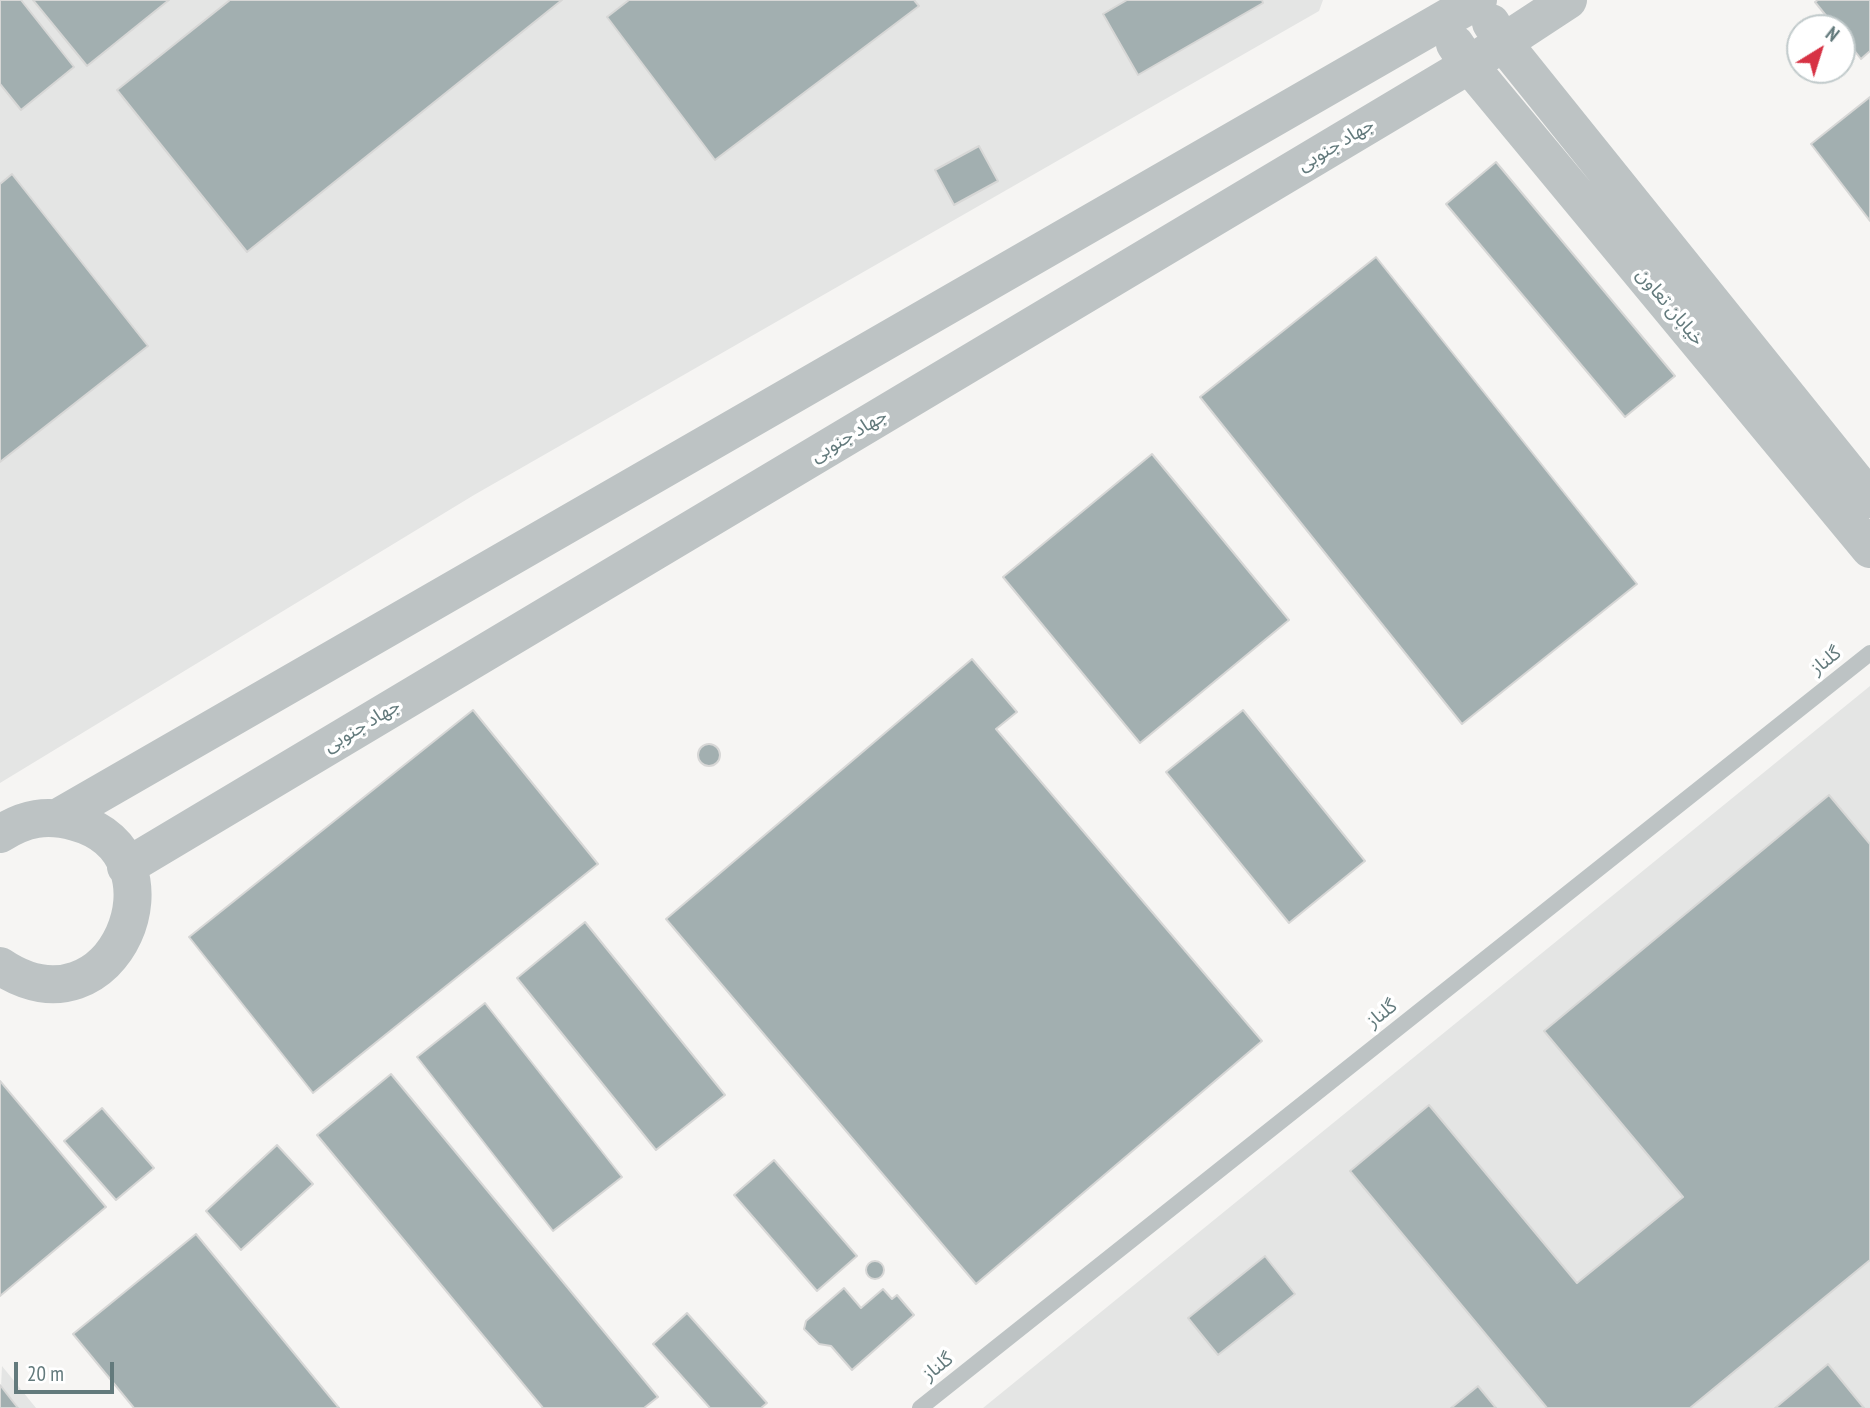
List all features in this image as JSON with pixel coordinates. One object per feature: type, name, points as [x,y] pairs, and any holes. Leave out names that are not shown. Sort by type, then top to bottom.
[{"type":"street","name":"خیابان تعاون","points":[[1477,0],[1541,12],[1870,499]]},
{"type":"street","points":[[59,817],[1477,0]]},
{"type":"street","name":"جهاد جنوبی","points":[[126,867],[1469,65],[1541,12]]},
{"type":"street","name":"خیابان تعاون","points":[[1440,21],[1469,65],[1870,548]]},
{"type":"street","points":[[0,834],[20,821],[59,817],[88,825],[115,847],[126,867],[132,888],[133,911],[127,932],[116,952],[100,968],[80,978],[58,983],[35,982],[14,975],[0,966]]},
{"type":"lane","name":"گلناز","points":[[920,1408],[1870,653]]},
{"type":"shaded area","points":[[0,0],[1323,0],[1319,11],[474,495],[0,783]]},
{"type":"shaded area","points":[[1870,686],[1870,1408],[983,1408]]},
{"type":"shaded area","points":[[2,1366],[36,1408],[0,1408]]},
{"type":"building","points":[[0,0],[21,0],[74,67],[21,110],[0,84]]},
{"type":"building","points":[[33,0],[169,0],[87,66]]},
{"type":"building","points":[[230,0],[562,0],[247,252],[117,90]]},
{"type":"building","points":[[629,0],[914,0],[919,6],[715,160],[607,17]]},
{"type":"building","points":[[1127,0],[1262,0],[1263,3],[1138,75],[1103,14]]},
{"type":"building","points":[[1870,0],[1870,51],[1861,59],[1856,53],[1856,14],[1825,14],[1815,2]]},
{"type":"building","points":[[1870,97],[1870,221],[1811,144]]},
{"type":"building","points":[[979,146],[998,181],[954,205],[935,170]]},
{"type":"building","points":[[1496,162],[1675,376],[1625,417],[1446,204]]},
{"type":"building","points":[[12,174],[148,346],[0,462],[0,184]]},
{"type":"building","points":[[1376,257],[1637,584],[1462,724],[1200,397]]},
{"type":"building","points":[[1152,454],[1289,620],[1140,743],[1003,577]]},
{"type":"building","points":[[972,659],[1017,712],[996,729],[1262,1041],[976,1284],[666,919]]},
{"type":"building","points":[[473,710],[598,864],[313,1093],[189,937]]},
{"type":"building","points":[[1243,710],[1365,861],[1289,923],[1166,772]]},
{"type":"building","points":[[709,744],[717,747],[720,755],[717,763],[709,766],[701,763],[698,755],[701,747]]},
{"type":"building","points":[[1829,795],[1870,844],[1870,1260],[1690,1408],[1547,1408],[1350,1171],[1429,1105],[1577,1283],[1683,1197],[1544,1031]]},
{"type":"building","points":[[585,922],[725,1095],[656,1150],[517,978]]},
{"type":"building","points":[[485,1003],[622,1177],[553,1231],[417,1057]]},
{"type":"building","points":[[391,1074],[658,1397],[644,1408],[543,1408],[317,1135]]},
{"type":"building","points":[[0,1081],[106,1207],[0,1296]]},
{"type":"building","points":[[102,1108],[154,1168],[116,1200],[64,1141]]},
{"type":"building","points":[[277,1145],[313,1184],[241,1250],[206,1211]]},
{"type":"building","points":[[774,1160],[857,1256],[817,1291],[734,1195]]},
{"type":"building","points":[[196,1234],[339,1408],[134,1408],[73,1334]]},
{"type":"building","points":[[1265,1256],[1295,1294],[1218,1355],[1188,1318]]},
{"type":"building","points":[[875,1261],[881,1264],[884,1270],[881,1276],[875,1279],[869,1276],[866,1270],[869,1264]]},
{"type":"building","points":[[844,1288],[861,1308],[883,1289],[892,1299],[897,1295],[914,1315],[852,1370],[831,1346],[819,1344],[804,1329],[806,1321]]},
{"type":"building","points":[[687,1313],[767,1403],[761,1408],[710,1408],[653,1344]]},
{"type":"building","points":[[1828,1364],[1864,1408],[1775,1408]]},
{"type":"building","points":[[0,1385],[18,1408],[0,1408]]},
{"type":"building","points":[[1478,1386],[1496,1408],[1451,1408]]}]
